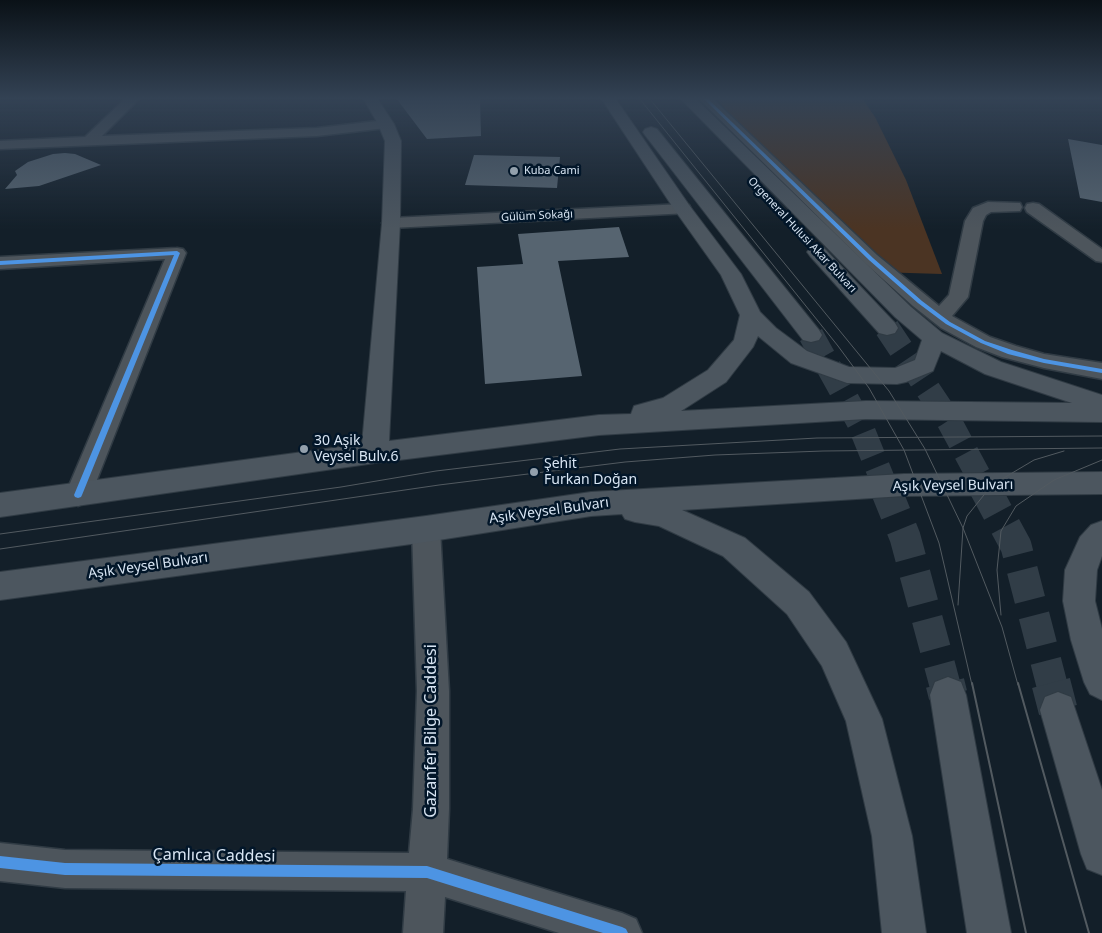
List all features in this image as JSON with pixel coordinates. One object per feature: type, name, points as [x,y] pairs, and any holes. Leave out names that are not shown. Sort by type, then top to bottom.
[{"type":"main road","points":[[375,453],[391,224],[393,142]]},
{"type":"main road","points":[[637,142],[683,209],[731,274],[751,314],[768,333],[799,357],[847,375],[897,376],[925,365],[937,328]]},
{"type":"main road","points":[[658,142],[811,335]]},
{"type":"main road","name":"Orgeneral Hulusi Akar Bulvarı","points":[[716,142],[887,328]]},
{"type":"main road","points":[[730,142],[903,312],[937,328],[993,368],[1102,404]]},
{"type":"main road","points":[[599,425],[671,405],[717,376],[745,342],[751,314]]},
{"type":"main road","points":[[0,505],[375,453],[599,425],[866,410],[1102,413]]},
{"type":"main road","name":"Aşık Veysel Bulvarı","points":[[0,586],[591,504],[904,485],[1102,483]]},
{"type":"main road","points":[[591,504],[664,515],[734,547],[798,603],[834,654],[864,719],[892,836],[904,933]]},
{"type":"main road","points":[[1102,534],[1091,546],[1082,570],[1079,601],[1088,640],[1102,682]]},
{"type":"main road","points":[[948,695],[989,933]]},
{"type":"main road","points":[[1058,710],[1102,854]]},
{"type":"street","points":[[0,145],[77,142]]},
{"type":"street","points":[[750,142],[871,259],[920,302],[937,328],[1044,361],[1102,371]]},
{"type":"street","points":[[937,328],[960,292],[974,221],[980,212],[988,207],[1014,207]]},
{"type":"street","points":[[1033,208],[1102,257]]},
{"type":"street","name":"Gülüm Sokağı","points":[[391,224],[683,209]]},
{"type":"street","points":[[0,263],[177,253],[78,494]]},
{"type":"street","name":"Gazanfer Bilge Caddesi","points":[[423,933],[431,809],[433,691],[426,528]]},
{"type":"street","name":"Çamlıca Caddesi","points":[[0,862],[65,869],[427,872],[622,933]]},
{"type":"shaded area","points":[[752,142],[887,142],[906,180],[942,274],[877,272],[805,206]]},
{"type":"building","points":[[1069,142],[1102,145],[1102,202],[1080,198]]},
{"type":"building","points":[[53,154],[75,154],[101,165],[39,186],[5,189],[17,175],[15,171],[28,162]]},
{"type":"building","name":"Kuba Cami","points":[[474,155],[560,157],[557,188],[465,185]]},
{"type":"building","points":[[619,227],[629,257],[558,261],[582,376],[485,384],[477,267],[523,264],[518,234]]},
{"type":"tunnel","points":[[887,328],[949,421],[984,486]]},
{"type":"tunnel","points":[[811,335],[859,422],[885,486]]},
{"type":"tunnel","points":[[884,485],[905,537],[945,685]]},
{"type":"tunnel","points":[[983,485],[1016,546],[1052,685]]},
{"type":"tunnel","points":[[945,683],[948,695]]},
{"type":"tunnel","points":[[1051,683],[1058,710]]},
{"type":"tram line","points":[[674,142],[838,346],[869,388],[897,437]]},
{"type":"tram line","points":[[685,142],[889,391],[918,437]]},
{"type":"tram line","points":[[918,437],[1102,436]]},
{"type":"tram line","points":[[0,534],[341,487],[436,471],[620,449],[817,438],[897,437]]},
{"type":"tram line","points":[[897,437],[904,450]]},
{"type":"tram line","points":[[897,437],[918,437]]},
{"type":"tram line","points":[[918,437],[925,450]]},
{"type":"tram line","points":[[925,450],[1102,448]]},
{"type":"tram line","points":[[0,549],[439,485],[625,462],[715,455],[904,450]]},
{"type":"tram line","points":[[904,450],[939,543],[972,685]]},
{"type":"tram line","points":[[904,450],[925,450]]},
{"type":"tram line","points":[[925,450],[963,528]]},
{"type":"tram line","points":[[963,528],[967,516],[992,485],[1034,460],[1064,451]]},
{"type":"tram line","points":[[1001,615],[997,570],[1001,531],[1016,506],[1054,480],[1102,460]]},
{"type":"tram line","points":[[958,605],[963,528]]},
{"type":"tram line","points":[[963,528],[1002,627],[1018,685]]},
{"type":"tram line","points":[[972,683],[1026,933]]},
{"type":"tram line","points":[[1018,683],[1089,933]]},
{"type":"cycle path","points":[[750,142],[871,259],[920,302],[948,323],[983,342],[1010,352],[1044,361],[1102,371]]},
{"type":"cycle path","points":[[0,263],[177,253],[78,495]]},
{"type":"cycle path","points":[[0,862],[65,869],[427,872],[622,933]]},
{"type":"place","name":"Kuba Cami","points":[[514,171]]},
{"type":"place","name":"30 Aşik Veysel Bulv.6","points":[[304,449]]},
{"type":"place","name":"Şehit Furkan Doğan","points":[[534,472]]}]
